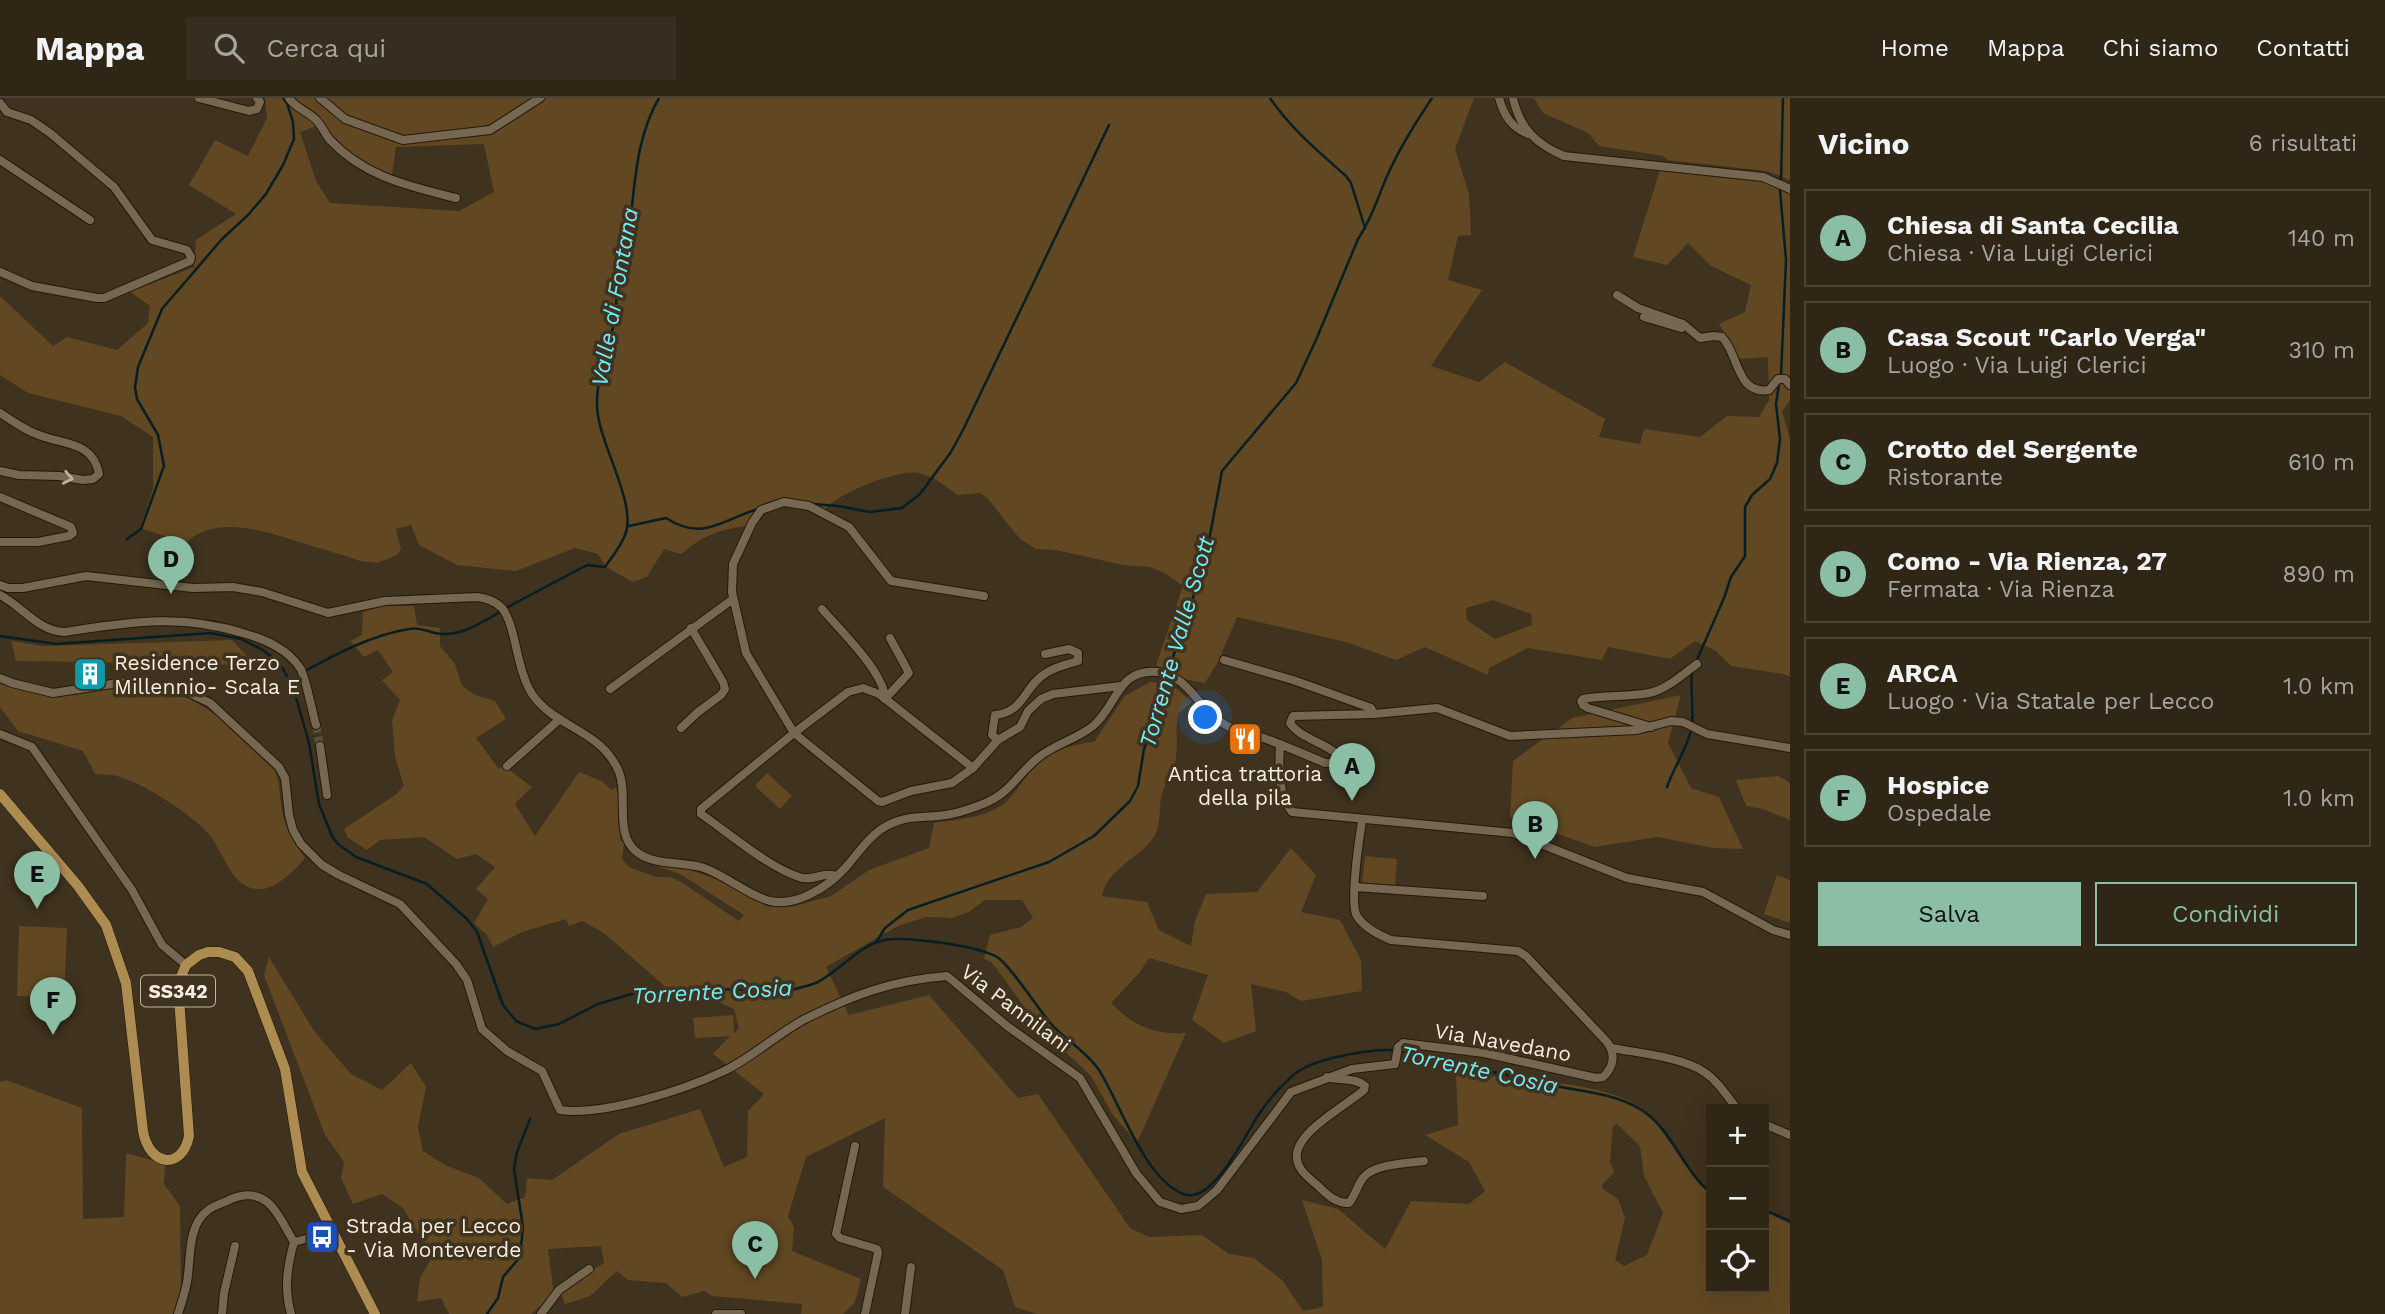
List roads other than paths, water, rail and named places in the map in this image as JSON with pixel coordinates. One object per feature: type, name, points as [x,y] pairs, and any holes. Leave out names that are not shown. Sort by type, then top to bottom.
[{"type":"main road","name":"SS342","points":[[0,794],[78,886],[106,925],[126,983],[144,1139],[153,1155],[173,1158],[184,1150],[189,1136],[178,984],[186,965],[199,955],[219,952],[235,957],[248,971],[285,1069],[303,1172],[375,1314]]},
{"type":"street","points":[[199,98],[249,111],[257,109],[260,102],[257,98]]},
{"type":"street","points":[[289,98],[293,104],[317,120],[338,148],[372,173],[456,198]]},
{"type":"street","points":[[320,98],[345,119],[403,140],[490,130],[540,98]]},
{"type":"street","points":[[1499,98],[1503,112],[1516,129],[1564,156],[1763,177],[1790,189]]},
{"type":"street","points":[[1513,98],[1528,134]]},
{"type":"street","points":[[0,103],[7,112],[31,120],[50,133],[114,187],[152,240],[187,250],[191,257],[187,263],[104,298],[90,298],[33,286],[0,272]]},
{"type":"street","points":[[0,160],[90,220]]},
{"type":"street","points":[[1617,295],[1638,308],[1683,324],[1700,338],[1722,337],[1731,349],[1744,381],[1752,389],[1769,390],[1778,379],[1785,379],[1790,385]]},
{"type":"street","points":[[1644,317],[1691,330]]},
{"type":"street","points":[[0,413],[39,436],[80,447],[93,456],[99,474],[93,479],[83,481],[59,475],[19,475],[0,471]]},
{"type":"street","points":[[0,497],[71,527],[73,533],[38,542],[0,542]]},
{"type":"street","points":[[984,596],[891,581],[849,527],[809,506],[784,502],[761,510],[733,564],[733,599],[746,653],[794,733],[882,802],[952,783],[973,768],[998,740],[1020,727],[1028,711],[1041,699],[1053,694],[1121,686]]},
{"type":"street","points":[[0,585],[23,588],[86,576],[193,588],[233,587],[262,592],[328,612],[385,601],[477,597],[491,600],[502,608],[508,620],[520,671],[532,694],[560,719],[590,736],[609,754],[623,787],[624,830],[628,843],[637,852],[653,859],[688,863],[706,869],[773,902],[788,902],[805,896],[837,876],[879,831],[898,821],[916,816],[949,815],[987,803],[1007,791],[1041,755],[1093,726],[1108,710],[1121,686],[1133,675],[1144,672],[1161,672],[1187,688],[1222,724],[1325,763],[1335,763],[1338,760],[1334,751],[1295,730],[1290,723],[1293,716],[1374,714],[1437,708],[1510,736],[1637,730],[1671,721],[1683,722],[1707,734],[1790,748]]},
{"type":"street","points":[[0,595],[13,601],[52,631],[64,632],[147,620],[217,625],[268,640],[299,666],[316,725]]},
{"type":"street","points":[[610,689],[733,599]]},
{"type":"street","points":[[822,609],[876,674],[885,699]]},
{"type":"street","points":[[681,728],[725,689],[691,628]]},
{"type":"street","points":[[885,699],[913,672],[890,638]]},
{"type":"street","points":[[998,740],[992,735],[995,715],[1009,713],[1019,705],[1032,685],[1045,673],[1078,661],[1078,653],[1069,649],[1045,654]]},
{"type":"street","points":[[1224,660],[1371,708],[1374,714]]},
{"type":"street","points":[[1651,727],[1588,708],[1581,701],[1595,696],[1650,693],[1661,689],[1693,667]]},
{"type":"street","name":"Via Pannilani","points":[[0,678],[53,693],[125,682],[187,692],[210,704],[279,767],[285,778],[293,830],[301,844],[322,865],[400,904],[456,964],[467,980],[482,1029],[507,1051],[542,1071],[560,1110],[579,1113],[665,1094],[725,1070],[803,1020],[864,992],[912,979],[947,976],[1007,1026],[1080,1078],[1136,1174],[1160,1202],[1181,1209],[1198,1206],[1217,1191],[1291,1092]]},
{"type":"street","points":[[837,876],[830,874],[811,879],[801,878],[780,869],[701,814],[701,809],[716,794],[848,692],[863,688],[885,699],[973,768]]},
{"type":"street","points":[[507,766],[560,719]]},
{"type":"street","points":[[0,734],[32,747],[132,890],[162,946],[186,965]]},
{"type":"street","points":[[1280,744],[1279,778],[1285,801],[1292,813],[1513,833],[1627,878],[1703,892],[1764,926],[1790,935]]},
{"type":"street","points":[[320,746],[327,795]]},
{"type":"street","points":[[1362,821],[1354,902],[1357,916],[1377,935],[1391,940],[1518,951],[1526,956],[1612,1048],[1688,1065],[1703,1071],[1715,1081],[1733,1104]]},
{"type":"street","points":[[1355,887],[1483,896]]},
{"type":"street","name":"Via Navedano","points":[[1291,1092],[1352,1069],[1395,1064],[1398,1047],[1403,1043],[1484,1053],[1589,1077],[1603,1077],[1611,1066],[1612,1048]]},
{"type":"street","points":[[1327,1077],[1360,1082],[1364,1090],[1308,1134],[1297,1153],[1297,1160],[1306,1176],[1334,1199],[1345,1204],[1353,1198],[1364,1175],[1371,1170],[1424,1161]]},
{"type":"street","points":[[1769,1126],[1790,1135]]},
{"type":"street","points":[[856,1146],[836,1234],[840,1238],[877,1249],[865,1314]]},
{"type":"street","points":[[178,1314],[187,1282],[192,1238],[201,1218],[207,1210],[241,1195],[260,1197],[273,1207],[294,1242],[286,1279],[290,1314]]},
{"type":"street","points":[[294,1242],[333,1232]]},
{"type":"street","points":[[222,1314],[234,1246]]},
{"type":"street","points":[[905,1314],[911,1267]]},
{"type":"street","points":[[541,1314],[559,1290],[589,1269]]},
{"type":"street","points":[[716,1314],[741,1314]]},
{"type":"waterway","points":[[127,539],[141,529],[164,466],[158,435],[137,399],[135,387],[138,367],[162,309],[222,239],[266,194],[283,165],[294,139],[293,122],[283,98]]},
{"type":"waterway","name":"Valle di Fontana","points":[[506,608],[587,565],[605,567],[625,535],[628,522],[626,507],[599,421],[597,395],[615,317],[618,279],[629,233],[641,147],[645,130],[659,98]]},
{"type":"waterway","points":[[1270,98],[1296,130],[1346,176],[1351,183],[1365,228]]},
{"type":"waterway","name":"Torrente Valle Scott","points":[[877,941],[885,928],[908,910],[1049,862],[1094,836],[1130,801],[1138,786],[1144,749],[1160,708],[1172,660],[1205,562],[1222,471],[1296,383],[1393,164],[1432,98]]},
{"type":"waterway","points":[[1781,180],[1783,98]]},
{"type":"waterway","points":[[813,504],[870,512],[902,508],[920,494],[951,452],[964,428],[1109,125]]},
{"type":"waterway","points":[[1780,190],[1786,260],[1781,375]]},
{"type":"waterway","points":[[1696,662],[1731,577],[1745,556],[1745,507],[1752,495],[1770,479],[1777,463],[1780,439],[1776,404],[1779,384]]},
{"type":"waterway","points":[[629,526],[666,518],[679,525],[702,529],[758,509]]},
{"type":"waterway","name":"Valle di Fontana","points":[[305,671],[343,651],[395,632],[419,629],[435,633],[453,633],[500,612]]},
{"type":"waterway","name":"Torrente Cosia","points":[[0,636],[56,644],[211,633],[241,639],[279,662],[293,687],[309,743],[319,804],[332,836],[356,857],[427,884],[467,919],[477,932],[503,1005],[516,1021],[535,1029],[559,1024],[598,1004],[635,993],[669,989],[801,988],[818,982],[872,944],[893,939],[931,941],[976,949],[1003,962],[1052,1025],[1099,1070],[1134,1138],[1156,1173],[1183,1194],[1194,1195],[1217,1179],[1262,1109],[1294,1074],[1332,1058],[1383,1050],[1599,1094],[1630,1104],[1661,1127],[1692,1173],[1706,1188]]},
{"type":"waterway","points":[[1667,787],[1692,726],[1692,671]]},
{"type":"waterway","points":[[487,1314],[498,1298],[503,1277],[520,1257],[523,1227],[514,1169],[517,1152],[530,1119]]},
{"type":"waterway","name":"Torrente Cosia","points":[[1769,1212],[1790,1221]]},
{"type":"tunnel","points":[[316,725],[320,746]]},
{"type":"place","name":"Como - Via Rienza, 27","points":[[171,594]]},
{"type":"place","name":"Residence Terzo Millennio- Scala E","points":[[90,674]]},
{"type":"place","name":"Antica trattoria della pila","points":[[1245,739]]},
{"type":"place","name":"Chiesa di Santa Cecilia","points":[[1352,801]]},
{"type":"place","name":"Casa Scout \"Carlo Verga\"","points":[[1535,859]]},
{"type":"place","name":"ARCA","points":[[37,909]]},
{"type":"place","name":"Hospice","points":[[53,1035]]},
{"type":"place","name":"Strada per Lecco - Via Monteverde","points":[[322,1237]]},
{"type":"place","name":"Crotto del Sergente","points":[[755,1279]]}]
